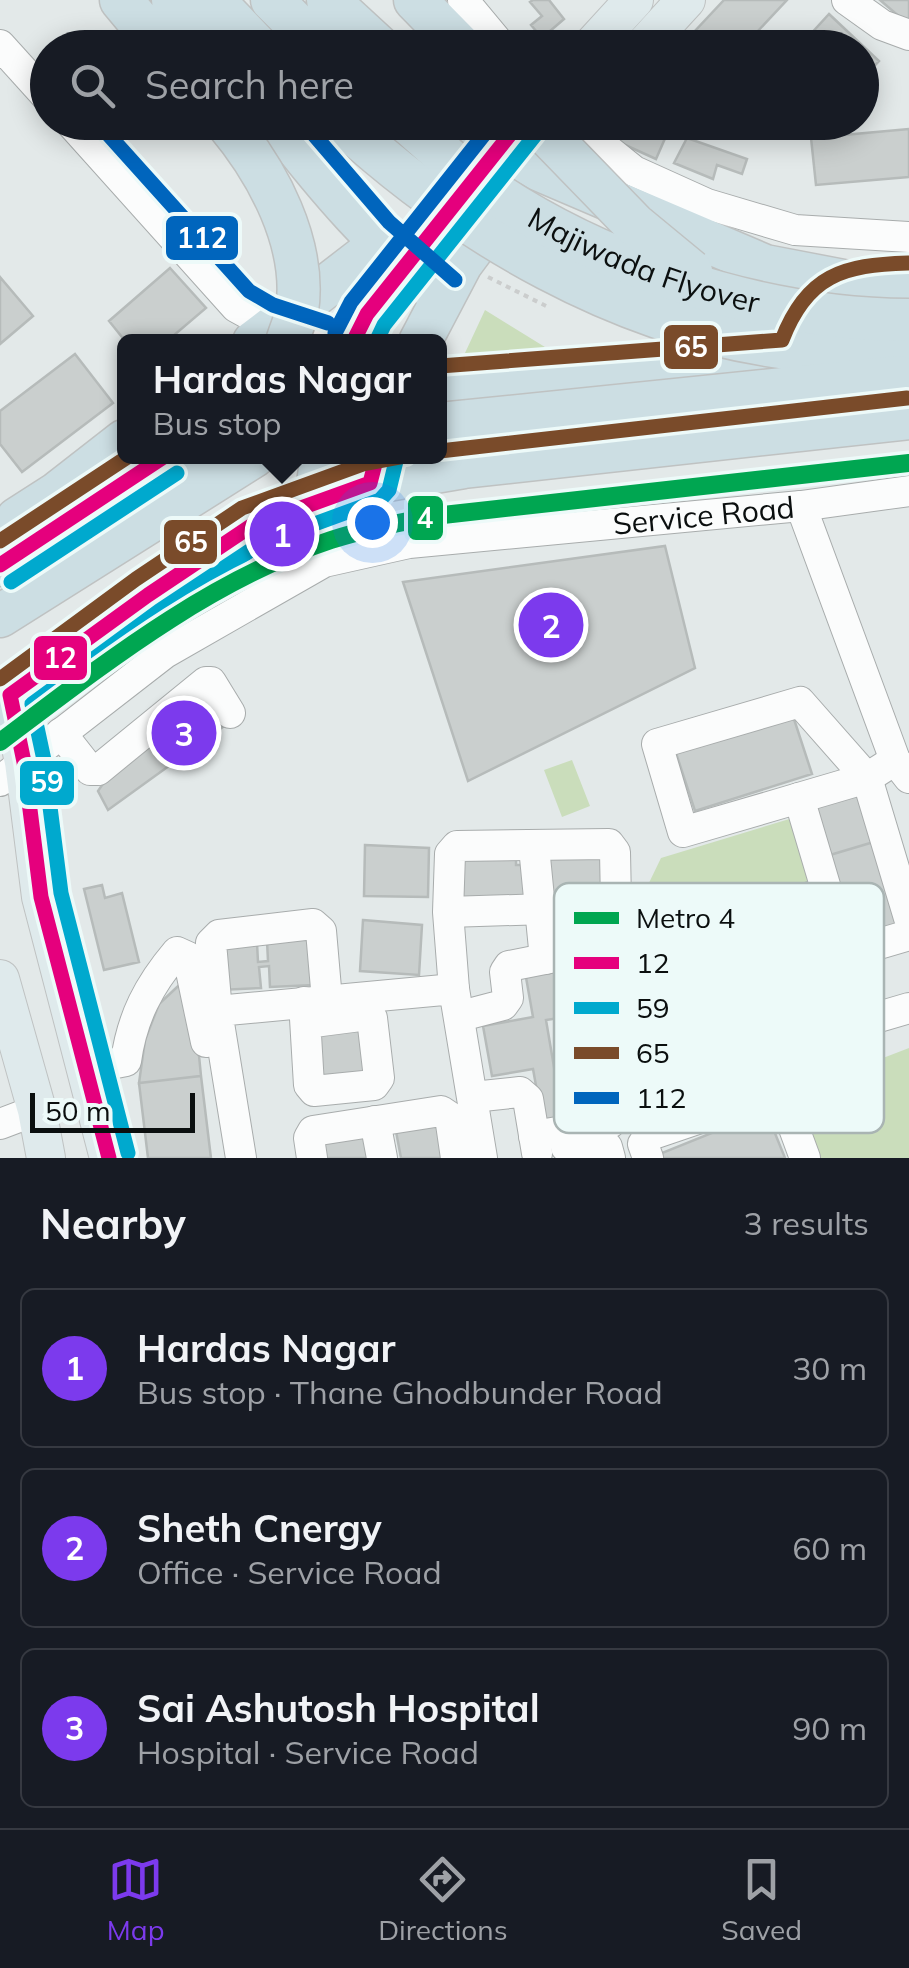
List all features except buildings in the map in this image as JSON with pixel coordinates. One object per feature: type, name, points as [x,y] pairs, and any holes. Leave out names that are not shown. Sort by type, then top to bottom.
[{"type":"highway","points":[[121,0],[147,30]]},
{"type":"highway","points":[[174,0],[200,30]]},
{"type":"highway","points":[[213,0],[242,30]]},
{"type":"highway","points":[[272,0],[302,30]]},
{"type":"highway","points":[[328,0],[360,30]]},
{"type":"highway","points":[[415,0],[444,30]]},
{"type":"highway","points":[[238,140],[278,200],[296,258],[297,312],[274,334]]},
{"type":"highway","points":[[291,140],[344,207],[392,255],[442,296]]},
{"type":"highway","name":"Majiwada Flyover","points":[[361,140],[460,217],[585,288],[653,314],[784,348],[909,358]]},
{"type":"highway","name":"Majiwada Flyover","points":[[428,140],[466,172],[561,230],[681,281],[783,308],[909,320]]},
{"type":"highway","points":[[275,334],[392,255],[504,140]]},
{"type":"highway","points":[[424,334],[505,140]]},
{"type":"highway","points":[[507,140],[765,266],[859,284],[909,283]]},
{"type":"highway","points":[[553,140],[660,247],[725,293]]},
{"type":"highway","points":[[358,334],[392,255]]},
{"type":"highway","points":[[800,430],[796,359],[808,323],[830,300],[859,284]]},
{"type":"highway","points":[[447,385],[796,359]]},
{"type":"highway","points":[[447,423],[909,376]]},
{"type":"highway","points":[[5,699],[251,526],[315,503],[374,470],[464,467],[909,418]]},
{"type":"highway","points":[[0,530],[56,494],[117,446]]},
{"type":"highway","points":[[0,565],[154,464]]},
{"type":"highway","points":[[0,616],[19,592],[179,464]]},
{"type":"highway","points":[[19,592],[240,464]]},
{"type":"highway","points":[[315,503],[321,464]]},
{"type":"highway","points":[[0,649],[12,638],[19,592]]},
{"type":"main road","points":[[658,30],[686,0]]},
{"type":"main road","points":[[5,699],[12,771],[109,1158]]},
{"type":"main road","points":[[2,992],[37,1110],[46,1158]]},
{"type":"street","points":[[463,0],[488,30]]},
{"type":"street","points":[[847,0],[882,26],[909,35]]},
{"type":"street","points":[[0,44],[30,78]]},
{"type":"street","points":[[86,140],[225,296],[270,334]]},
{"type":"street","points":[[595,140],[634,170],[708,204],[796,230],[909,236]]},
{"type":"street","name":"Service Road","points":[[12,771],[165,653],[324,562],[409,543],[801,506],[909,491]]},
{"type":"street","points":[[801,506],[902,769],[867,778],[683,832],[656,744],[800,702],[867,778],[909,918]]},
{"type":"street","points":[[62,732],[90,770],[98,770],[206,682],[211,682],[230,713]]},
{"type":"street","points":[[799,798],[824,883]]},
{"type":"street","points":[[482,1158],[457,1002],[448,912],[450,854],[457,846],[610,844],[615,852],[616,883]]},
{"type":"street","points":[[534,847],[545,959]]},
{"type":"street","points":[[448,912],[554,911]]},
{"type":"street","points":[[241,1158],[217,1011],[211,942],[219,935],[312,924],[320,931],[312,1008]]},
{"type":"street","points":[[884,943],[909,936]]},
{"type":"street","points":[[86,1069],[130,1060],[130,1035],[154,979],[177,952],[188,958],[194,971],[226,1158]]},
{"type":"street","points":[[217,1011],[457,1002],[503,1006],[508,998],[505,972],[509,966],[554,957]]},
{"type":"street","points":[[884,1015],[909,1008]]},
{"type":"street","points":[[474,1098],[520,1092],[528,1098],[537,1150]]},
{"type":"street","points":[[0,1124],[37,1110]]},
{"type":"street","points":[[312,1158],[308,1138],[314,1130],[441,1111],[450,1117],[456,1158]]},
{"type":"street","points":[[375,1121],[382,1158]]},
{"type":"street","points":[[537,1150],[583,1133]]},
{"type":"street","points":[[648,1158],[643,1144],[658,1133]]},
{"type":"street","points":[[795,1133],[804,1158]]},
{"type":"street","points":[[537,1150],[599,1142],[608,1147],[610,1158]]},
{"type":"green space","points":[[485,310],[566,360],[458,368]]},
{"type":"green space","points":[[572,760],[590,806],[562,817],[544,770]]},
{"type":"green space","points":[[796,817],[814,883],[649,883],[661,858]]},
{"type":"green space","points":[[909,1048],[909,1158],[818,1158],[808,1133],[884,1133],[884,1058]]},
{"type":"metro line","name":"4","points":[[0,742],[117,655],[199,601],[286,557],[345,536],[443,515],[909,463]]},
{"type":"transit line","name":"112","points":[[113,140],[249,291],[273,305],[328,323]]},
{"type":"transit line","name":"112","points":[[318,140],[389,222],[455,280]]},
{"type":"transit line","name":"112","points":[[335,333],[351,302],[480,140]]},
{"type":"transit line","name":"12","points":[[357,334],[367,314],[506,140]]},
{"type":"transit line","name":"59","points":[[380,334],[531,140]]},
{"type":"transit line","name":"65","points":[[447,365],[782,340],[803,301],[830,278],[864,267],[908,263]]},
{"type":"transit line","name":"65","points":[[447,450],[907,398]]},
{"type":"transit line","name":"65","points":[[0,541],[117,464]]},
{"type":"transit line","name":"12","points":[[0,565],[153,464]]},
{"type":"transit line","name":"65","points":[[0,679],[136,579],[242,508],[363,464]]},
{"type":"transit line","name":"12","points":[[109,1158],[41,897],[24,762],[10,695],[251,526],[370,483],[375,464]]},
{"type":"transit line","name":"59","points":[[128,1153],[61,893],[44,760],[32,704],[159,611],[260,544],[380,500],[389,490],[395,464]]},
{"type":"transit line","name":"59","points":[[11,582],[177,473]]},
{"type":"place","name":"Hardas Nagar","points":[[282,534]]},
{"type":"place","name":"Sheth Cnergy","points":[[551,625]]},
{"type":"place","name":"Sai Ashutosh Hospital","points":[[184,733]]}]
